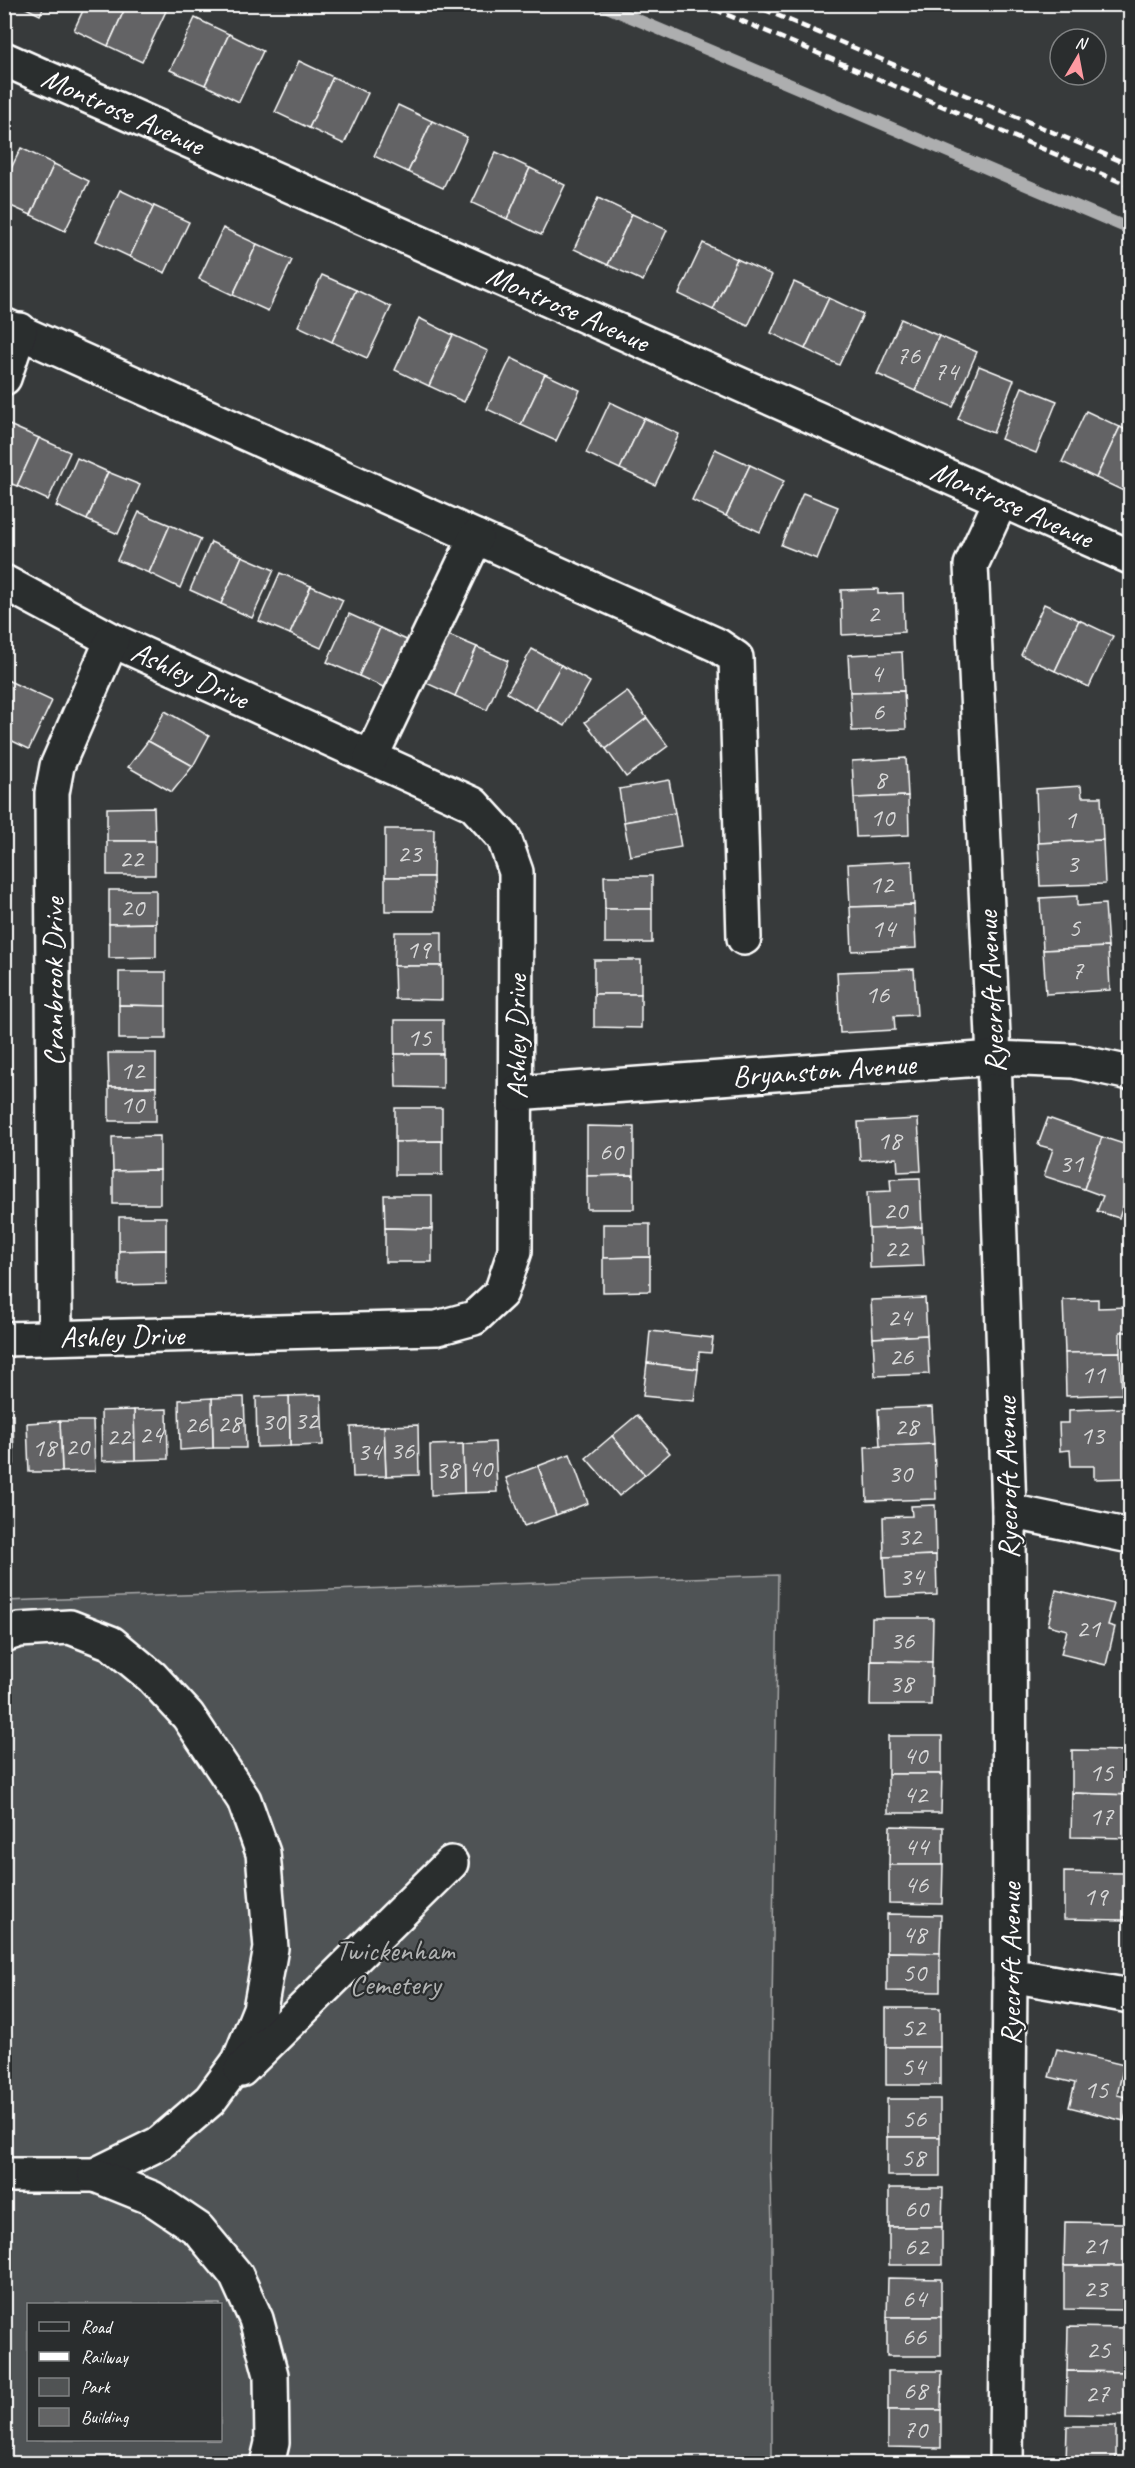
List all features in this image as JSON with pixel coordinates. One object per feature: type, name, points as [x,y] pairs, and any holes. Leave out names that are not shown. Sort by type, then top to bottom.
[{"type":"street","name":"Montrose Avenue","points":[[4,59],[1131,557]]},
{"type":"street","points":[[4,378],[12,327],[717,645],[736,658],[744,939]]},
{"type":"street","name":"Ryecroft Avenue","points":[[1001,500],[970,565],[994,1058],[1009,1511],[1010,1975],[1006,2463]]},
{"type":"street","points":[[371,757],[476,537]]},
{"type":"street","name":"Ashley Drive","points":[[4,582],[112,640],[473,804],[504,838],[516,872],[515,1251],[501,1293],[474,1318],[437,1328],[4,1339]]},
{"type":"street","name":"Cranbrook Drive","points":[[55,1337],[52,793],[57,766],[112,640]]},
{"type":"street","name":"Bryanston Avenue","points":[[516,1093],[994,1058],[1074,1061],[1131,1073]]},
{"type":"street","points":[[1009,1511],[1131,1536]]},
{"type":"street","points":[[4,1635],[19,1630],[70,1627],[111,1643],[152,1677],[188,1716],[244,1800],[263,1853],[271,1948],[260,2010],[239,2061],[210,2100]]},
{"type":"street","points":[[95,2175],[160,2143],[210,2100],[451,1863]]},
{"type":"street","points":[[1010,1975],[1131,1996]]},
{"type":"street","points":[[4,2175],[95,2175],[152,2198],[198,2229],[236,2275],[256,2319],[272,2375],[272,2443],[267,2463]]},
{"type":"green space","name":"Twickenham Cemetery","points":[[778,1575],[770,2155],[772,2463],[5,2463],[4,1601]]},
{"type":"building","points":[[18,4],[45,4],[40,15]]},
{"type":"building","points":[[86,4],[127,4],[108,46],[74,30]]},
{"type":"building","points":[[127,4],[152,4],[166,11],[142,62],[108,46]]},
{"type":"building","points":[[195,18],[229,34],[205,85],[170,70]]},
{"type":"building","points":[[229,34],[263,51],[239,102],[205,85]]},
{"type":"building","points":[[299,61],[333,77],[309,128],[275,112]]},
{"type":"building","points":[[333,77],[368,93],[344,144],[309,128]]},
{"type":"building","points":[[398,105],[432,121],[408,172],[374,156]]},
{"type":"building","points":[[432,121],[467,137],[443,188],[408,172]]},
{"type":"building","points":[[21,148],[54,164],[31,215],[4,203],[4,183]]},
{"type":"building","points":[[496,152],[530,168],[507,219],[472,203]]},
{"type":"building","points":[[54,164],[89,181],[65,231],[31,215]]},
{"type":"building","points":[[530,168],[565,185],[541,235],[507,219]]},
{"type":"building","points":[[120,190],[154,206],[130,257],[96,241]]},
{"type":"building","points":[[598,198],[632,214],[608,265],[574,249]]},
{"type":"building","points":[[154,206],[189,222],[165,273],[130,257]]},
{"type":"building","points":[[632,214],[667,230],[643,281],[608,265]]},
{"type":"building","points":[[223,228],[257,244],[233,295],[199,279]]},
{"type":"building","points":[[703,243],[737,259],[713,310],[679,294]]},
{"type":"building","points":[[257,244],[292,260],[268,311],[233,295]]},
{"type":"building","points":[[737,259],[772,275],[748,326],[713,310]]},
{"type":"building","points":[[322,275],[356,290],[332,342],[298,326]]},
{"type":"building","points":[[794,282],[829,298],[805,349],[771,333]]},
{"type":"building","points":[[356,290],[391,307],[367,358],[332,342]]},
{"type":"building","points":[[829,298],[863,314],[839,365],[805,349]]},
{"type":"building","points":[[419,318],[453,335],[429,386],[395,370]]},
{"type":"building","points":[[901,319],[939,336],[915,391],[877,374]]},
{"type":"building","points":[[453,335],[488,351],[464,402],[429,386]]},
{"type":"building","points":[[939,336],[977,352],[953,407],[915,391]]},
{"type":"building","points":[[511,358],[545,374],[521,425],[487,409]]},
{"type":"building","points":[[979,366],[1014,380],[993,433],[958,419]]},
{"type":"building","points":[[545,374],[580,390],[556,441],[521,425]]},
{"type":"building","points":[[1022,387],[1057,401],[1036,453],[1001,439]]},
{"type":"building","points":[[610,402],[644,418],[620,469],[586,453]]},
{"type":"building","points":[[1086,411],[1120,427],[1096,478],[1062,462]]},
{"type":"building","points":[[644,418],[679,434],[655,485],[620,469]]},
{"type":"building","points":[[7,424],[39,438],[17,486],[4,481],[4,431]]},
{"type":"building","points":[[1120,427],[1130,432],[1130,494],[1096,478]]},
{"type":"building","points":[[39,438],[70,452],[48,500],[17,486]]},
{"type":"building","points":[[715,449],[750,465],[726,516],[692,500]]},
{"type":"building","points":[[77,458],[108,472],[87,520],[56,506]]},
{"type":"building","points":[[750,465],[784,481],[760,532],[726,516]]},
{"type":"building","points":[[108,472],[140,485],[118,534],[87,520]]},
{"type":"building","points":[[803,493],[838,507],[817,559],[781,545]]},
{"type":"building","points":[[139,512],[170,525],[149,573],[117,560]]},
{"type":"building","points":[[170,525],[201,539],[180,588],[149,573]]},
{"type":"building","points":[[211,542],[242,556],[221,604],[190,590]]},
{"type":"building","points":[[242,556],[274,570],[252,618],[221,604]]},
{"type":"building","points":[[280,573],[311,586],[290,634],[259,621]]},
{"type":"building","points":[[311,586],[343,600],[321,648],[290,634]]},
{"type":"building","points":[[878,589],[878,594],[903,593],[904,632],[842,635],[841,590]]},
{"type":"building","points":[[1044,604],[1079,620],[1055,671],[1021,655]]},
{"type":"building","points":[[349,614],[380,628],[359,676],[327,662]]},
{"type":"building","points":[[1079,620],[1113,636],[1089,687],[1055,671]]},
{"type":"building","points":[[380,628],[411,642],[390,690],[359,676]]},
{"type":"building","points":[[446,634],[477,647],[455,696],[424,682]]},
{"type":"building","points":[[477,647],[508,661],[487,710],[455,696]]},
{"type":"building","points":[[532,649],[561,665],[536,710],[507,693]]},
{"type":"building","points":[[902,652],[904,691],[850,692],[848,655]]},
{"type":"building","points":[[561,665],[590,682],[565,726],[536,710]]},
{"type":"building","points":[[5,679],[52,701],[29,749],[4,737]]},
{"type":"building","points":[[627,691],[647,718],[606,749],[585,722]]},
{"type":"building","points":[[904,691],[906,729],[852,731],[850,692]]},
{"type":"building","points":[[165,711],[209,736],[193,766],[148,741]]},
{"type":"building","points":[[647,718],[668,746],[626,777],[606,749]]},
{"type":"building","points":[[148,741],[193,766],[172,792],[128,767]]},
{"type":"building","points":[[906,758],[908,796],[854,798],[852,761]]},
{"type":"building","points":[[669,780],[675,813],[624,822],[619,789]]},
{"type":"building","points":[[1081,786],[1082,797],[1101,797],[1103,840],[1038,843],[1036,789]]},
{"type":"building","points":[[908,796],[909,835],[856,837],[854,798]]},
{"type":"building","points":[[154,807],[155,841],[107,841],[107,808]]},
{"type":"building","points":[[675,813],[681,847],[630,856],[624,822]]},
{"type":"building","points":[[385,829],[434,829],[433,877],[385,877]]},
{"type":"building","points":[[1103,840],[1105,884],[1040,886],[1038,843]]},
{"type":"building","points":[[107,841],[155,841],[155,875],[107,875]]},
{"type":"building","points":[[912,861],[914,905],[850,907],[848,864]]},
{"type":"building","points":[[604,876],[652,876],[652,909],[605,909]]},
{"type":"building","points":[[385,877],[433,877],[434,911],[385,911]]},
{"type":"building","points":[[109,890],[156,890],[156,923],[109,924]]},
{"type":"building","points":[[1077,896],[1077,906],[1105,904],[1108,947],[1043,950],[1040,898]]},
{"type":"building","points":[[914,905],[916,948],[852,951],[850,907]]},
{"type":"building","points":[[605,909],[652,909],[652,943],[605,943]]},
{"type":"building","points":[[156,923],[156,957],[109,958],[109,924]]},
{"type":"building","points":[[395,932],[442,932],[442,966],[394,966]]},
{"type":"building","points":[[1108,947],[1110,990],[1046,994],[1043,950]]},
{"type":"building","points":[[594,960],[641,960],[641,994],[594,994]]},
{"type":"building","points":[[394,966],[442,966],[442,1000],[395,999]]},
{"type":"building","points":[[914,969],[917,1015],[894,1016],[895,1030],[840,1033],[837,972]]},
{"type":"building","points":[[119,972],[166,972],[166,1006],[119,1005]]},
{"type":"building","points":[[594,994],[641,994],[641,1028],[594,1027]]},
{"type":"building","points":[[119,1005],[166,1006],[166,1039],[119,1039]]},
{"type":"building","points":[[395,1020],[443,1020],[443,1054],[395,1054]]},
{"type":"building","points":[[108,1053],[156,1053],[156,1087],[109,1087]]},
{"type":"building","points":[[395,1054],[443,1054],[443,1088],[396,1087]]},
{"type":"building","points":[[109,1087],[156,1087],[156,1121],[109,1121]]},
{"type":"building","points":[[395,1108],[442,1108],[442,1141],[395,1142]]},
{"type":"building","points":[[1048,1118],[1102,1137],[1084,1189],[1044,1176],[1053,1149],[1038,1145]]},
{"type":"building","points":[[918,1119],[921,1171],[898,1172],[897,1158],[860,1160],[858,1122]]},
{"type":"building","points":[[587,1126],[634,1127],[634,1175],[587,1176]]},
{"type":"building","points":[[160,1136],[160,1170],[113,1171],[112,1137]]},
{"type":"building","points":[[1102,1137],[1130,1146],[1130,1187],[1119,1218],[1097,1211],[1103,1196],[1084,1189]]},
{"type":"building","points":[[442,1141],[442,1175],[395,1175],[395,1142]]},
{"type":"building","points":[[160,1170],[160,1204],[113,1204],[113,1171]]},
{"type":"building","points":[[634,1175],[634,1209],[587,1209],[587,1176]]},
{"type":"building","points":[[920,1178],[922,1227],[869,1229],[867,1192],[891,1191],[890,1179]]},
{"type":"building","points":[[384,1195],[432,1195],[432,1229],[385,1228]]},
{"type":"building","points":[[119,1217],[166,1217],[166,1250],[119,1251]]},
{"type":"building","points":[[603,1224],[650,1224],[650,1257],[603,1258]]},
{"type":"building","points":[[922,1227],[924,1266],[870,1268],[869,1229]]},
{"type":"building","points":[[385,1228],[432,1229],[432,1262],[385,1262]]},
{"type":"building","points":[[166,1250],[166,1284],[119,1285],[119,1251]]},
{"type":"building","points":[[650,1257],[650,1291],[603,1292],[603,1258]]},
{"type":"building","points":[[925,1298],[927,1335],[873,1338],[871,1300]]},
{"type":"building","points":[[1098,1299],[1098,1308],[1130,1307],[1130,1332],[1120,1332],[1120,1352],[1065,1353],[1063,1300]]},
{"type":"building","points":[[650,1331],[713,1338],[711,1353],[699,1352],[698,1369],[647,1363]]},
{"type":"building","points":[[927,1335],[929,1374],[875,1376],[873,1338]]},
{"type":"building","points":[[1120,1352],[1122,1394],[1066,1396],[1065,1353]]},
{"type":"building","points":[[647,1363],[698,1369],[694,1401],[643,1396]]},
{"type":"building","points":[[321,1395],[323,1445],[290,1446],[289,1396]]},
{"type":"building","points":[[289,1396],[290,1446],[257,1447],[256,1397]]},
{"type":"building","points":[[244,1397],[246,1448],[213,1448],[212,1398]]},
{"type":"building","points":[[212,1398],[213,1448],[180,1450],[179,1400]]},
{"type":"building","points":[[932,1407],[934,1444],[880,1447],[878,1409]]},
{"type":"building","points":[[1125,1408],[1126,1448],[1130,1448],[1130,1478],[1094,1479],[1094,1466],[1071,1466],[1070,1450],[1060,1451],[1059,1423],[1069,1423],[1069,1410]]},
{"type":"building","points":[[167,1409],[168,1459],[135,1460],[134,1410]]},
{"type":"building","points":[[134,1410],[135,1460],[102,1461],[101,1411]]},
{"type":"building","points":[[4,1414],[13,1414],[14,1464],[4,1464]]},
{"type":"building","points":[[637,1415],[670,1453],[645,1475],[612,1436]]},
{"type":"building","points":[[60,1421],[93,1421],[95,1471],[62,1472]]},
{"type":"building","points":[[60,1421],[62,1472],[29,1472],[27,1423]]},
{"type":"building","points":[[418,1425],[419,1475],[386,1476],[384,1426]]},
{"type":"building","points":[[384,1426],[386,1476],[353,1477],[351,1427]]},
{"type":"building","points":[[612,1436],[645,1475],[619,1496],[586,1458]]},
{"type":"building","points":[[495,1442],[497,1492],[464,1493],[463,1444]]},
{"type":"building","points":[[463,1444],[464,1493],[431,1495],[430,1445]]},
{"type":"building","points":[[934,1444],[936,1499],[867,1501],[865,1447]]},
{"type":"building","points":[[570,1454],[588,1503],[556,1515],[538,1466]]},
{"type":"building","points":[[538,1466],[556,1515],[524,1526],[506,1478]]},
{"type":"building","points":[[935,1505],[936,1555],[884,1557],[883,1517],[912,1516],[911,1506]]},
{"type":"building","points":[[936,1555],[937,1595],[886,1597],[884,1557]]},
{"type":"building","points":[[1056,1590],[1114,1604],[1108,1625],[1115,1627],[1106,1665],[1061,1654],[1067,1630],[1048,1625]]},
{"type":"building","points":[[872,1618],[933,1618],[932,1662],[871,1661]]},
{"type":"building","points":[[871,1661],[932,1662],[931,1705],[870,1705]]},
{"type":"building","points":[[888,1736],[942,1736],[942,1774],[888,1774]]},
{"type":"building","points":[[1072,1750],[1130,1751],[1130,1795],[1072,1793]]},
{"type":"building","points":[[888,1774],[942,1774],[941,1813],[888,1813]]},
{"type":"building","points":[[1072,1793],[1130,1795],[1130,1838],[1071,1837]]},
{"type":"building","points":[[890,1826],[943,1827],[943,1865],[889,1865]]},
{"type":"building","points":[[889,1865],[943,1865],[942,1904],[889,1903]]},
{"type":"building","points":[[1064,1872],[1126,1873],[1125,1920],[1064,1919]]},
{"type":"building","points":[[887,1914],[941,1915],[940,1953],[887,1952]]},
{"type":"building","points":[[887,1952],[940,1953],[940,1992],[887,1991]]},
{"type":"building","points":[[886,2008],[940,2008],[940,2047],[886,2047]]},
{"type":"building","points":[[886,2047],[940,2047],[940,2085],[886,2085]]},
{"type":"building","points":[[1057,2049],[1124,2065],[1117,2095],[1130,2098],[1124,2121],[1069,2107],[1075,2083],[1049,2077]]},
{"type":"building","points":[[887,2099],[940,2099],[940,2137],[887,2137]]},
{"type":"building","points":[[887,2137],[940,2137],[940,2176],[887,2176]]},
{"type":"building","points":[[889,2188],[943,2188],[942,2227],[889,2227]]},
{"type":"building","points":[[1065,2222],[1126,2223],[1125,2266],[1064,2266]]},
{"type":"building","points":[[889,2227],[942,2227],[942,2265],[889,2265]]},
{"type":"building","points":[[1064,2266],[1125,2266],[1125,2310],[1064,2309]]},
{"type":"building","points":[[888,2278],[941,2279],[941,2317],[887,2317]]},
{"type":"building","points":[[887,2317],[941,2317],[941,2356],[887,2356]]},
{"type":"building","points":[[1068,2327],[1129,2328],[1128,2372],[1067,2371]]},
{"type":"building","points":[[888,2371],[942,2371],[941,2410],[888,2410]]},
{"type":"building","points":[[1067,2371],[1128,2372],[1127,2415],[1066,2414]]},
{"type":"building","points":[[888,2410],[941,2410],[941,2448],[888,2447]]},
{"type":"building","points":[[1067,2426],[1116,2426],[1116,2464],[1066,2464]]},
{"type":"building","points":[[884,2461],[938,2461],[938,2464],[884,2464]]},
{"type":"waterway","points":[[600,4],[1130,229]]},
{"type":"railway","points":[[702,4],[1130,186]]},
{"type":"railway","points":[[751,4],[1130,165]]}]
